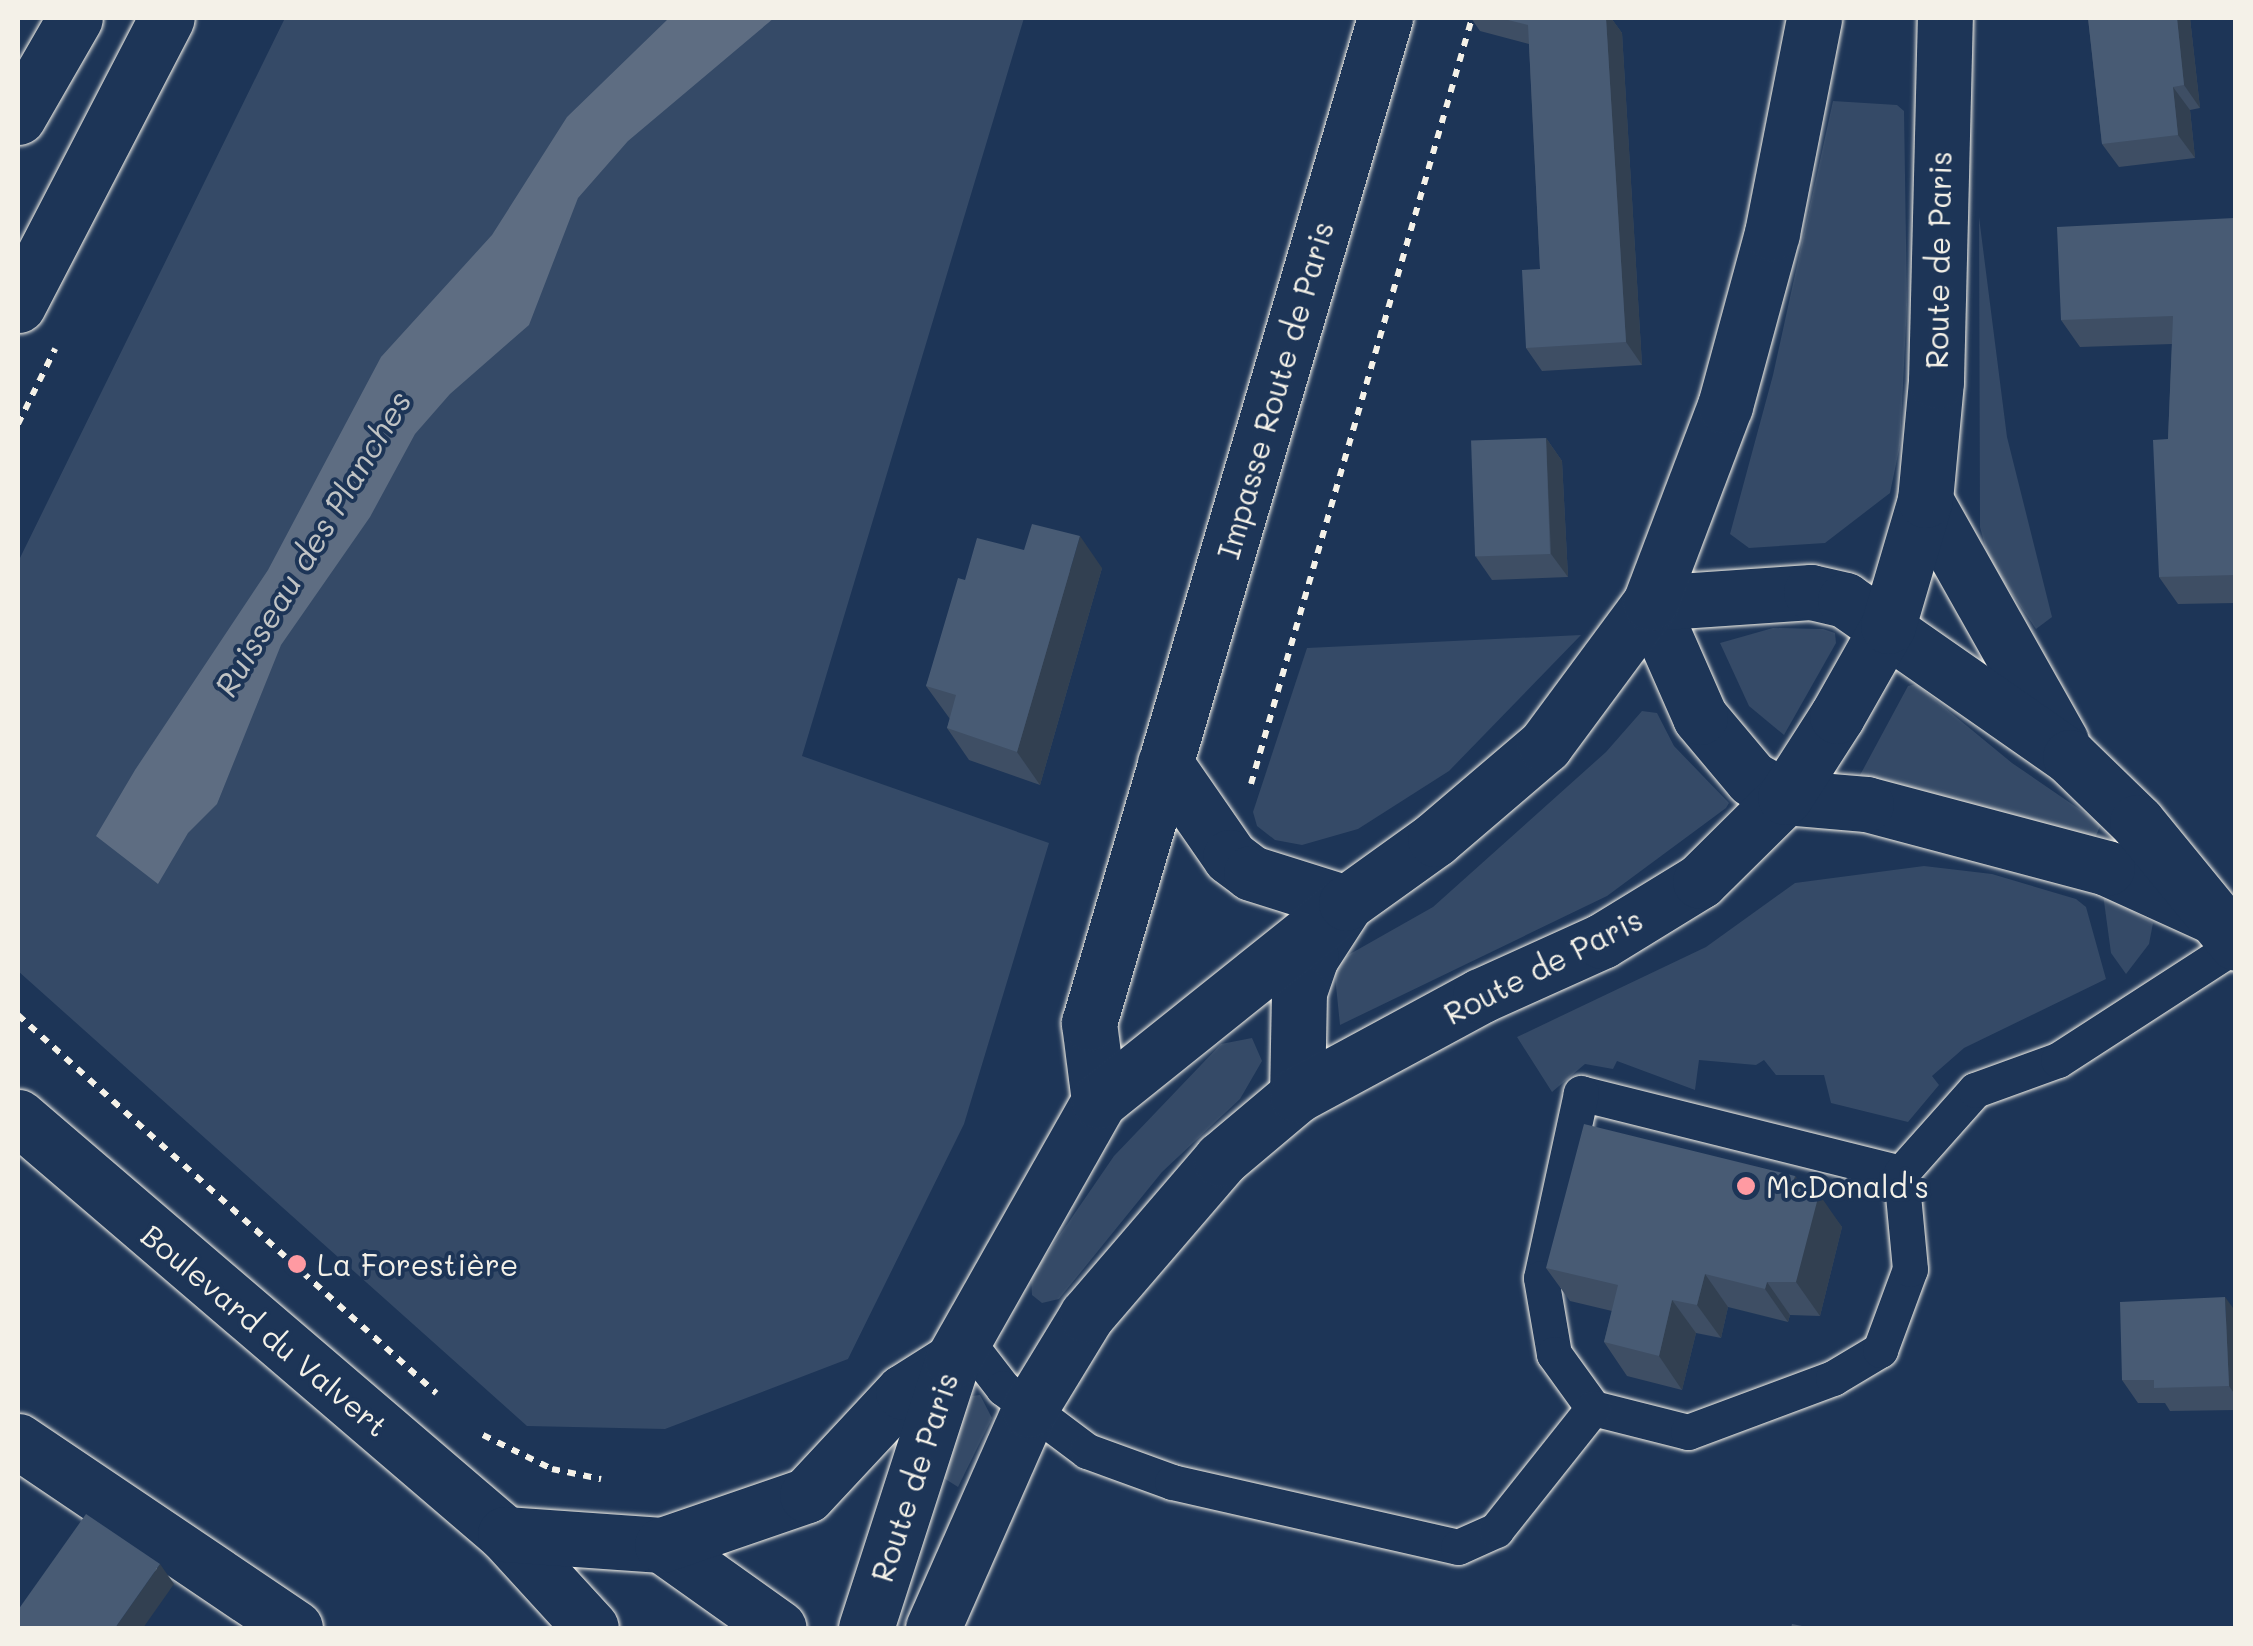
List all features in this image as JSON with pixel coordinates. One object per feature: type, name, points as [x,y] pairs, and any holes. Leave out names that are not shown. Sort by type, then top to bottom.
[{"type":"main road","points":[[28,100],[47,18]]},
{"type":"main road","points":[[28,100],[75,18]]},
{"type":"main road","points":[[18,305],[167,18]]},
{"type":"main road","name":"Impasse Route de Paris","points":[[1099,1101],[1088,1023],[1385,18]]},
{"type":"main road","name":"Route de Paris","points":[[866,1628],[957,1348],[1099,1101],[1346,903],[1436,840],[1545,745],[1650,603],[1725,406],[1772,233],[1814,18]]},
{"type":"main road","name":"Route de Paris","points":[[931,1626],[1029,1410],[1087,1315],[1221,1158],[1297,1095],[1480,996],[1602,941],[1700,881],[1784,797],[1888,626],[1925,500],[1936,380],[1945,18]]},
{"type":"main road","points":[[1925,500],[2070,757]]},
{"type":"main road","points":[[1811,592],[1844,600],[1888,626],[2070,757],[2137,822],[2229,923],[2106,868],[1866,804],[1784,797],[1752,779],[1700,717],[1650,603],[1811,592]]},
{"type":"main road","points":[[1166,763],[1230,857],[1251,872],[1346,903],[1312,957],[1299,992],[1297,1095]]},
{"type":"main road","name":"Boulevard du Valvert","points":[[21,1116],[505,1534],[591,1628]]},
{"type":"main road","points":[[505,1534],[662,1545],[807,1495],[904,1392],[957,1348]]},
{"type":"main road","points":[[18,1441],[294,1628]]},
{"type":"main road","points":[[662,1545],[779,1628]]},
{"type":"lane","points":[[1901,1173],[1581,1094],[1541,1278],[1554,1354],[1593,1408],[1688,1432],[1833,1378],[1880,1350],[1910,1269],[1901,1173],[1975,1090],[2058,1060],[2229,923]]},
{"type":"lane","points":[[957,1348],[1029,1410],[1087,1451],[1172,1482],[1458,1547],[1496,1530],[1593,1408]]},
{"type":"path","points":[[1230,857],[1472,18]]},
{"type":"path","points":[[18,1016],[452,1408]]},
{"type":"path","points":[[467,1421],[552,1470],[609,1481]]},
{"type":"shaded area","points":[[285,18],[1024,18],[802,756],[1049,843],[964,1124],[848,1359],[665,1429],[527,1426],[18,971],[18,562]]},
{"type":"shaded area","points":[[1833,101],[1897,105],[1904,111],[1907,305],[1900,445],[1890,493],[1825,543],[1749,548],[1730,534],[1773,375]]},
{"type":"shaded area","points":[[1979,217],[2007,437],[2052,617],[2036,629],[1989,560],[1980,527]]},
{"type":"shaded area","points":[[1773,628],[1823,629],[1835,633],[1836,643],[1784,735],[1749,706],[1720,643]]},
{"type":"shaded area","points":[[1581,635],[1449,771],[1358,829],[1302,845],[1275,840],[1257,826],[1253,812],[1307,648]]},
{"type":"shaded area","points":[[1916,684],[2012,763],[2101,824],[2092,845],[1859,777],[1908,686]]},
{"type":"shaded area","points":[[1642,711],[1657,713],[1674,746],[1729,803],[1726,808],[1607,896],[1340,1025],[1335,976],[1327,967],[1433,907],[1606,752]]},
{"type":"shaded area","points":[[1924,866],[1992,874],[2076,899],[2086,907],[2106,979],[1964,1048],[1932,1076],[1939,1085],[1908,1122],[1831,1103],[1824,1075],[1776,1075],[1764,1060],[1756,1065],[1699,1060],[1695,1090],[1617,1061],[1613,1069],[1585,1064],[1552,1092],[1517,1037],[1706,947],[1795,883]]},
{"type":"shaded area","points":[[2103,894],[2153,923],[2149,944],[2126,974],[2111,953]]},
{"type":"shaded area","points":[[1252,1038],[1262,1061],[1240,1099],[1162,1172],[1059,1299],[1042,1303],[1032,1295],[1031,1277],[1114,1156],[1221,1044]]},
{"type":"shaded area","points":[[980,1395],[992,1418],[958,1487],[939,1475],[972,1396]]},
{"type":"water","name":"Ruisseau des Planches","points":[[669,18],[774,18],[628,141],[578,198],[529,325],[450,394],[415,434],[370,517],[281,645],[217,804],[188,833],[158,884],[96,836],[135,770],[268,570],[381,357],[492,235],[567,117]]},
{"type":"building","points":[[1500,18],[1606,18],[1626,342],[1526,348],[1522,270],[1540,269],[1528,25]]},
{"type":"building","points":[[2088,18],[2177,18],[2184,85],[2173,87],[2178,135],[2102,144]]},
{"type":"building","points":[[2234,218],[2236,575],[2159,577],[2153,440],[2168,439],[2173,316],[2061,320],[2057,227]]},
{"type":"building","points":[[1546,438],[1550,554],[1475,557],[1471,441]]},
{"type":"building","points":[[1032,524],[1080,536],[1017,752],[947,728],[956,695],[926,686],[958,578],[965,580],[977,538],[1024,550]]},
{"type":"building","points":[[1584,1124],[1795,1176],[1793,1182],[1810,1186],[1809,1192],[1819,1194],[1796,1282],[1767,1282],[1765,1289],[1705,1274],[1697,1305],[1672,1300],[1659,1356],[1604,1342],[1618,1285],[1546,1268]]},
{"type":"building","points":[[2225,1297],[2229,1386],[2154,1388],[2154,1380],[2122,1380],[2120,1302]]},
{"type":"building","points":[[86,1514],[160,1564],[115,1628],[18,1628],[18,1610]]},
{"type":"place","name":"McDonald's","points":[[1746,1186]]},
{"type":"place","name":"La Forestière","points":[[297,1264]]}]
